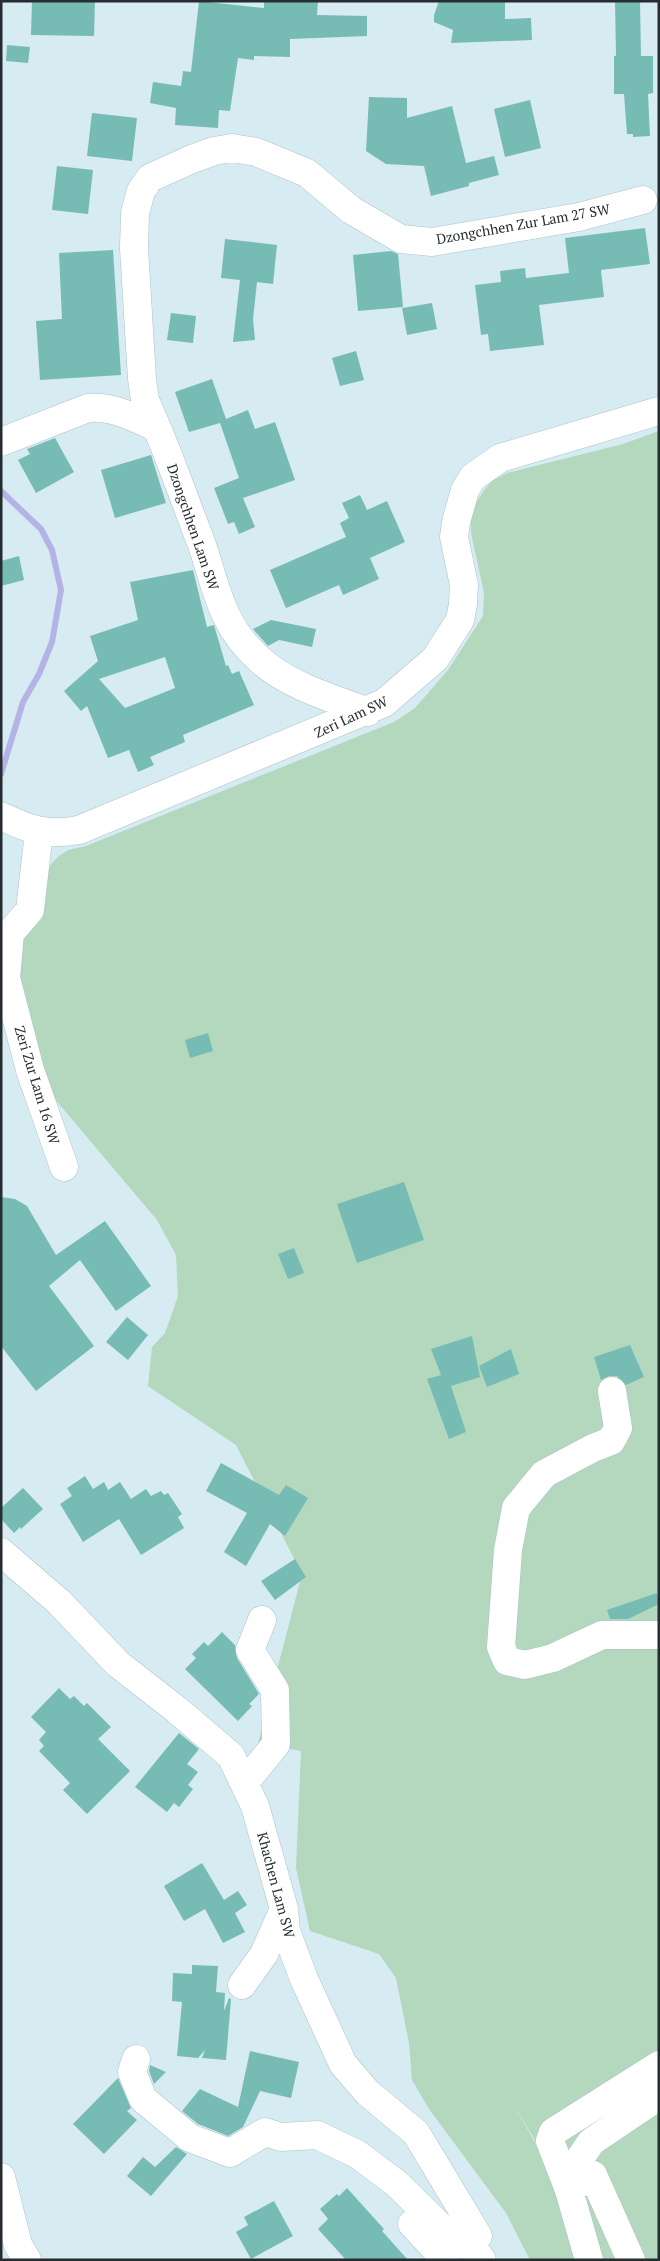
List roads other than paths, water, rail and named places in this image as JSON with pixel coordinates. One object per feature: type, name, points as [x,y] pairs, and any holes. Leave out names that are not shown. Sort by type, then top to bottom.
[{"type":"street","name":"Dzongchhen Zur Lam 27 SW","points":[[157,428],[145,400],[142,379],[134,248],[135,213],[141,191],[150,178],[164,170],[214,151],[232,148],[256,152],[307,173],[351,210],[401,239],[432,242],[579,217],[643,200]]},
{"type":"street","points":[[1,442],[88,408],[102,407],[116,410],[157,428]]},
{"type":"street","name":"Zeri Lam SW","points":[[1,816],[39,832],[63,833],[94,825],[368,712],[384,703],[403,689],[435,659],[460,620],[464,585],[454,537],[464,490],[474,477],[500,458],[659,411]]},
{"type":"street","name":"Dzongchhen Lam SW","points":[[157,428],[202,546],[219,602],[230,624],[259,659],[276,672],[316,692],[368,712]]},
{"type":"street","name":"Zeri Zur Lam 16 SW","points":[[39,832],[30,910],[10,933],[6,978],[30,1070],[64,1167]]},
{"type":"street","points":[[612,1391],[618,1428],[611,1441],[544,1474],[516,1508],[508,1550],[501,1648],[507,1661],[525,1665],[553,1658],[602,1635],[659,1635]]},
{"type":"street","name":"Khachen Lam SW","points":[[1,1552],[59,1602],[118,1664],[178,1710],[231,1756],[243,1777],[255,1806],[284,1909],[286,1931],[304,1979],[343,2064],[367,2092],[416,2133],[478,2236],[476,2253]]},
{"type":"street","points":[[243,1777],[251,1775],[276,1744],[275,1690],[250,1650],[262,1620]]},
{"type":"street","points":[[242,1984],[264,1954],[284,1909]]},
{"type":"street","points":[[136,2059],[132,2072],[143,2099],[190,2138],[230,2153],[265,2132],[281,2137],[317,2135],[357,2154],[397,2184],[456,2242],[476,2253]]},
{"type":"street","points":[[576,2186],[550,2141],[553,2132],[659,2065]]},
{"type":"street","points":[[589,2260],[576,2186],[579,2160],[590,2142],[659,2096]]},
{"type":"street","points":[[334,2144],[332,2154],[383,2195],[446,2260]]},
{"type":"street","points":[[576,2186],[593,2175],[631,2260]]},
{"type":"street","points":[[1,2177],[18,2245],[27,2260]]},
{"type":"waterway","points":[[1,491],[41,529],[52,550],[61,590],[52,642],[39,674],[23,702],[1,774]]}]
